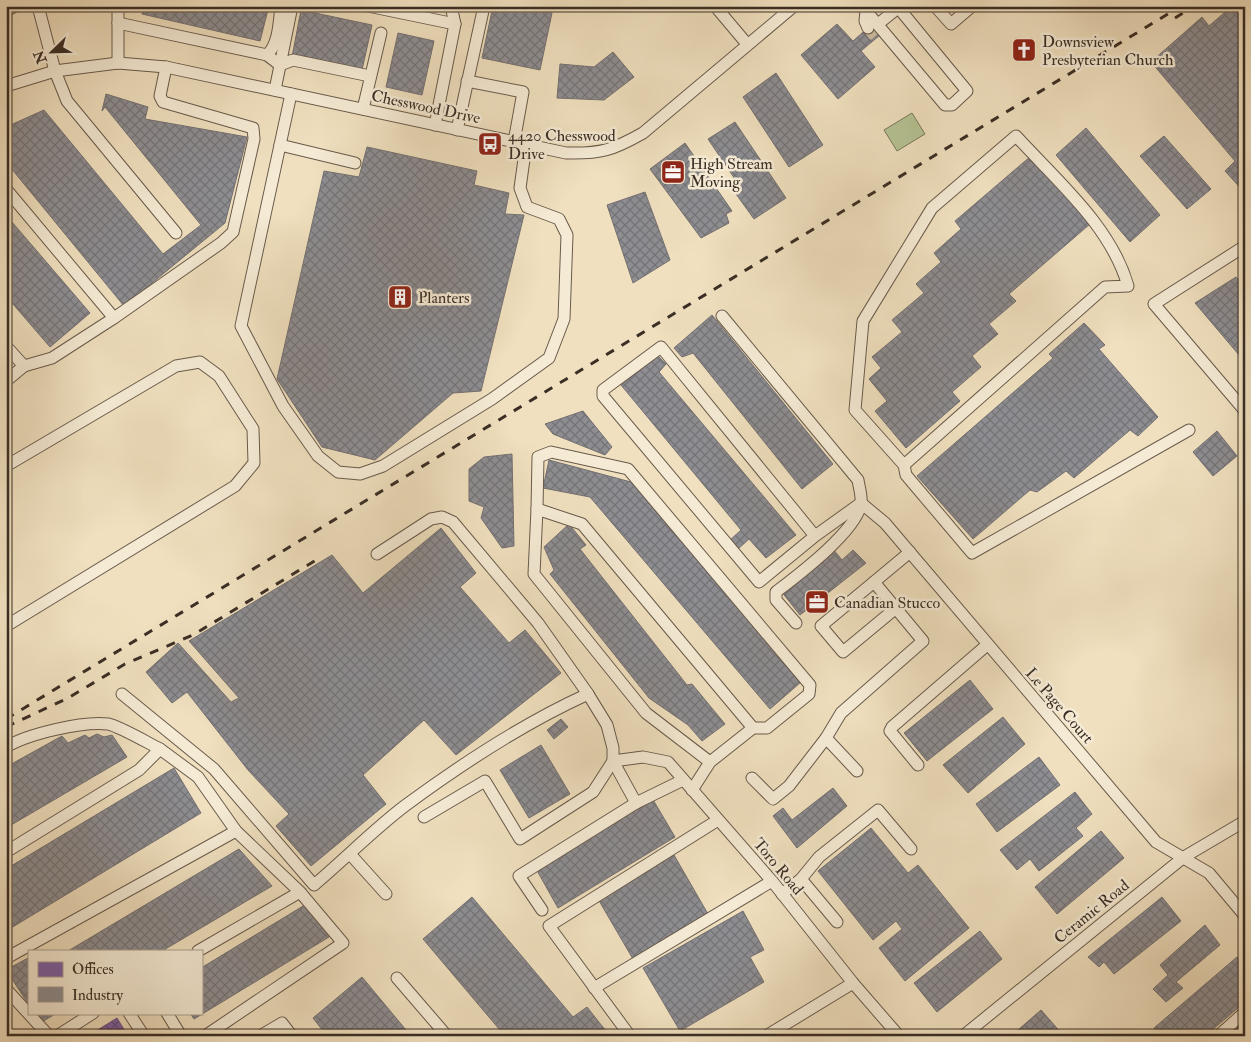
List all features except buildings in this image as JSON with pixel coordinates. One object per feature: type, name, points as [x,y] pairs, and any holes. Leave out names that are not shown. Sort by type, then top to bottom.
[{"type":"street","points":[[6,11],[15,6]]},
{"type":"street","points":[[38,6],[55,71],[67,102],[176,234]]},
{"type":"street","points":[[118,6],[118,63]]},
{"type":"street","points":[[267,55],[271,51],[277,37],[281,6]]},
{"type":"street","points":[[275,90],[292,6]]},
{"type":"street","points":[[368,6],[392,9],[456,24]]},
{"type":"street","points":[[435,125],[456,24],[451,6]]},
{"type":"street","points":[[457,130],[484,6]]},
{"type":"street","points":[[715,6],[747,44]]},
{"type":"street","name":"Chesswood Drive","points":[[6,86],[55,71],[118,63],[166,67],[526,145],[566,153],[594,154],[616,148],[643,133],[794,6]]},
{"type":"street","points":[[935,6],[951,24],[972,6]]},
{"type":"street","points":[[864,8],[873,26],[891,39],[945,105],[952,105],[966,94],[965,88],[897,7],[873,26]]},
{"type":"street","points":[[118,23],[267,55],[280,65]]},
{"type":"street","points":[[363,109],[381,33]]},
{"type":"street","points":[[876,38],[891,39]]},
{"type":"street","points":[[280,65],[293,60],[370,76]]},
{"type":"street","points":[[6,381],[24,366],[52,358],[114,318],[188,268],[233,232],[254,139],[253,128],[163,102],[160,96],[166,67]]},
{"type":"street","points":[[468,81],[523,92],[514,142]]},
{"type":"street","points":[[291,94],[241,326],[283,406],[318,456],[338,472],[360,474],[383,466],[476,409],[549,358],[564,319],[567,235],[559,219],[527,207],[520,188],[526,145]]},
{"type":"street","points":[[904,465],[1104,287],[1128,286],[1123,270],[1101,230],[1016,136],[932,208],[863,321],[855,410],[904,465],[906,475],[972,553],[1189,430]]},
{"type":"street","points":[[280,145],[355,163]]},
{"type":"street","points":[[6,189],[114,318]]},
{"type":"street","points":[[1245,246],[1154,304],[1245,411]]},
{"type":"street","points":[[722,316],[858,480],[861,504],[851,524],[823,554],[776,592],[776,600],[796,622]]},
{"type":"street","points":[[6,346],[24,366]]},
{"type":"street","points":[[815,536],[661,348],[603,390],[603,396],[759,582],[815,536],[861,504]]},
{"type":"street","points":[[6,466],[176,366],[200,362],[219,376],[253,429],[254,463],[235,486],[6,626]]},
{"type":"street","points":[[692,790],[710,762],[753,728],[766,728],[809,694],[810,685],[628,469],[551,452],[538,457],[534,574],[646,713],[710,762]]},
{"type":"street","name":"Le Page Court","points":[[861,504],[885,523],[1156,842],[1209,873],[1245,916]]},
{"type":"street","points":[[537,509],[582,524],[753,728]]},
{"type":"street","points":[[377,554],[431,519],[442,517],[453,522],[538,623],[588,694],[607,725],[613,748],[613,761],[636,803]]},
{"type":"street","points":[[896,608],[843,652],[821,626],[910,552]]},
{"type":"street","points":[[752,778],[773,799],[788,786],[826,738],[841,713],[923,641],[874,582]]},
{"type":"street","points":[[918,765],[890,731],[892,727],[987,645]]},
{"type":"street","points":[[122,694],[214,769],[314,885],[406,806],[471,760],[544,715],[588,694]]},
{"type":"street","points":[[6,747],[14,742],[60,728],[108,724],[160,749],[198,777],[236,832],[300,892],[343,943],[205,1036]]},
{"type":"street","points":[[826,738],[857,770]]},
{"type":"street","points":[[6,852],[139,770],[160,749]]},
{"type":"street","name":"Toro Road","points":[[613,761],[643,757],[668,762],[772,881],[853,983],[899,1036]]},
{"type":"street","points":[[424,817],[485,781],[520,839],[593,792],[613,761]]},
{"type":"street","points":[[542,910],[519,876],[636,803],[683,780]]},
{"type":"street","points":[[782,894],[801,879],[819,857],[878,810],[911,849]]},
{"type":"street","points":[[630,1036],[549,926],[718,820]]},
{"type":"street","name":"Ceramic Road","points":[[963,1036],[1184,857],[1245,820]]},
{"type":"street","points":[[6,960],[10,956],[236,832]]},
{"type":"street","points":[[350,854],[386,894]]},
{"type":"street","points":[[801,879],[837,922]]},
{"type":"street","points":[[594,988],[772,881]]},
{"type":"street","points":[[200,950],[300,892]]},
{"type":"street","points":[[397,978],[447,1036]]},
{"type":"street","points":[[766,1036],[853,983]]},
{"type":"street","points":[[6,989],[28,1013]]},
{"type":"street","points":[[1218,1036],[1245,1012]]},
{"type":"street","points":[[29,1014],[49,1036]]},
{"type":"street","points":[[56,1036],[91,1014]]},
{"type":"street","points":[[130,1014],[144,1036]]},
{"type":"street","points":[[168,1014],[181,1036]]},
{"type":"street","points":[[260,1036],[282,1023],[292,1036]]},
{"type":"green space","points":[[912,113],[925,134],[897,151],[884,130]]},
{"type":"tunnel","points":[[868,28],[876,38]]},
{"type":"railway","points":[[6,719],[1181,6]]},
{"type":"railway","points":[[1175,18],[1194,6]]},
{"type":"railway","points":[[6,727],[68,698],[125,664],[193,635],[321,557]]},
{"type":"place","name":"Downsview Presbyterian Church","points":[[1024,50]]},
{"type":"place","name":"4420 Chesswood Drive","points":[[490,144]]},
{"type":"place","name":"High Stream Moving","points":[[673,172]]},
{"type":"place","name":"Planters","points":[[400,297]]},
{"type":"place","name":"Canadian Stucco","points":[[817,602]]}]
